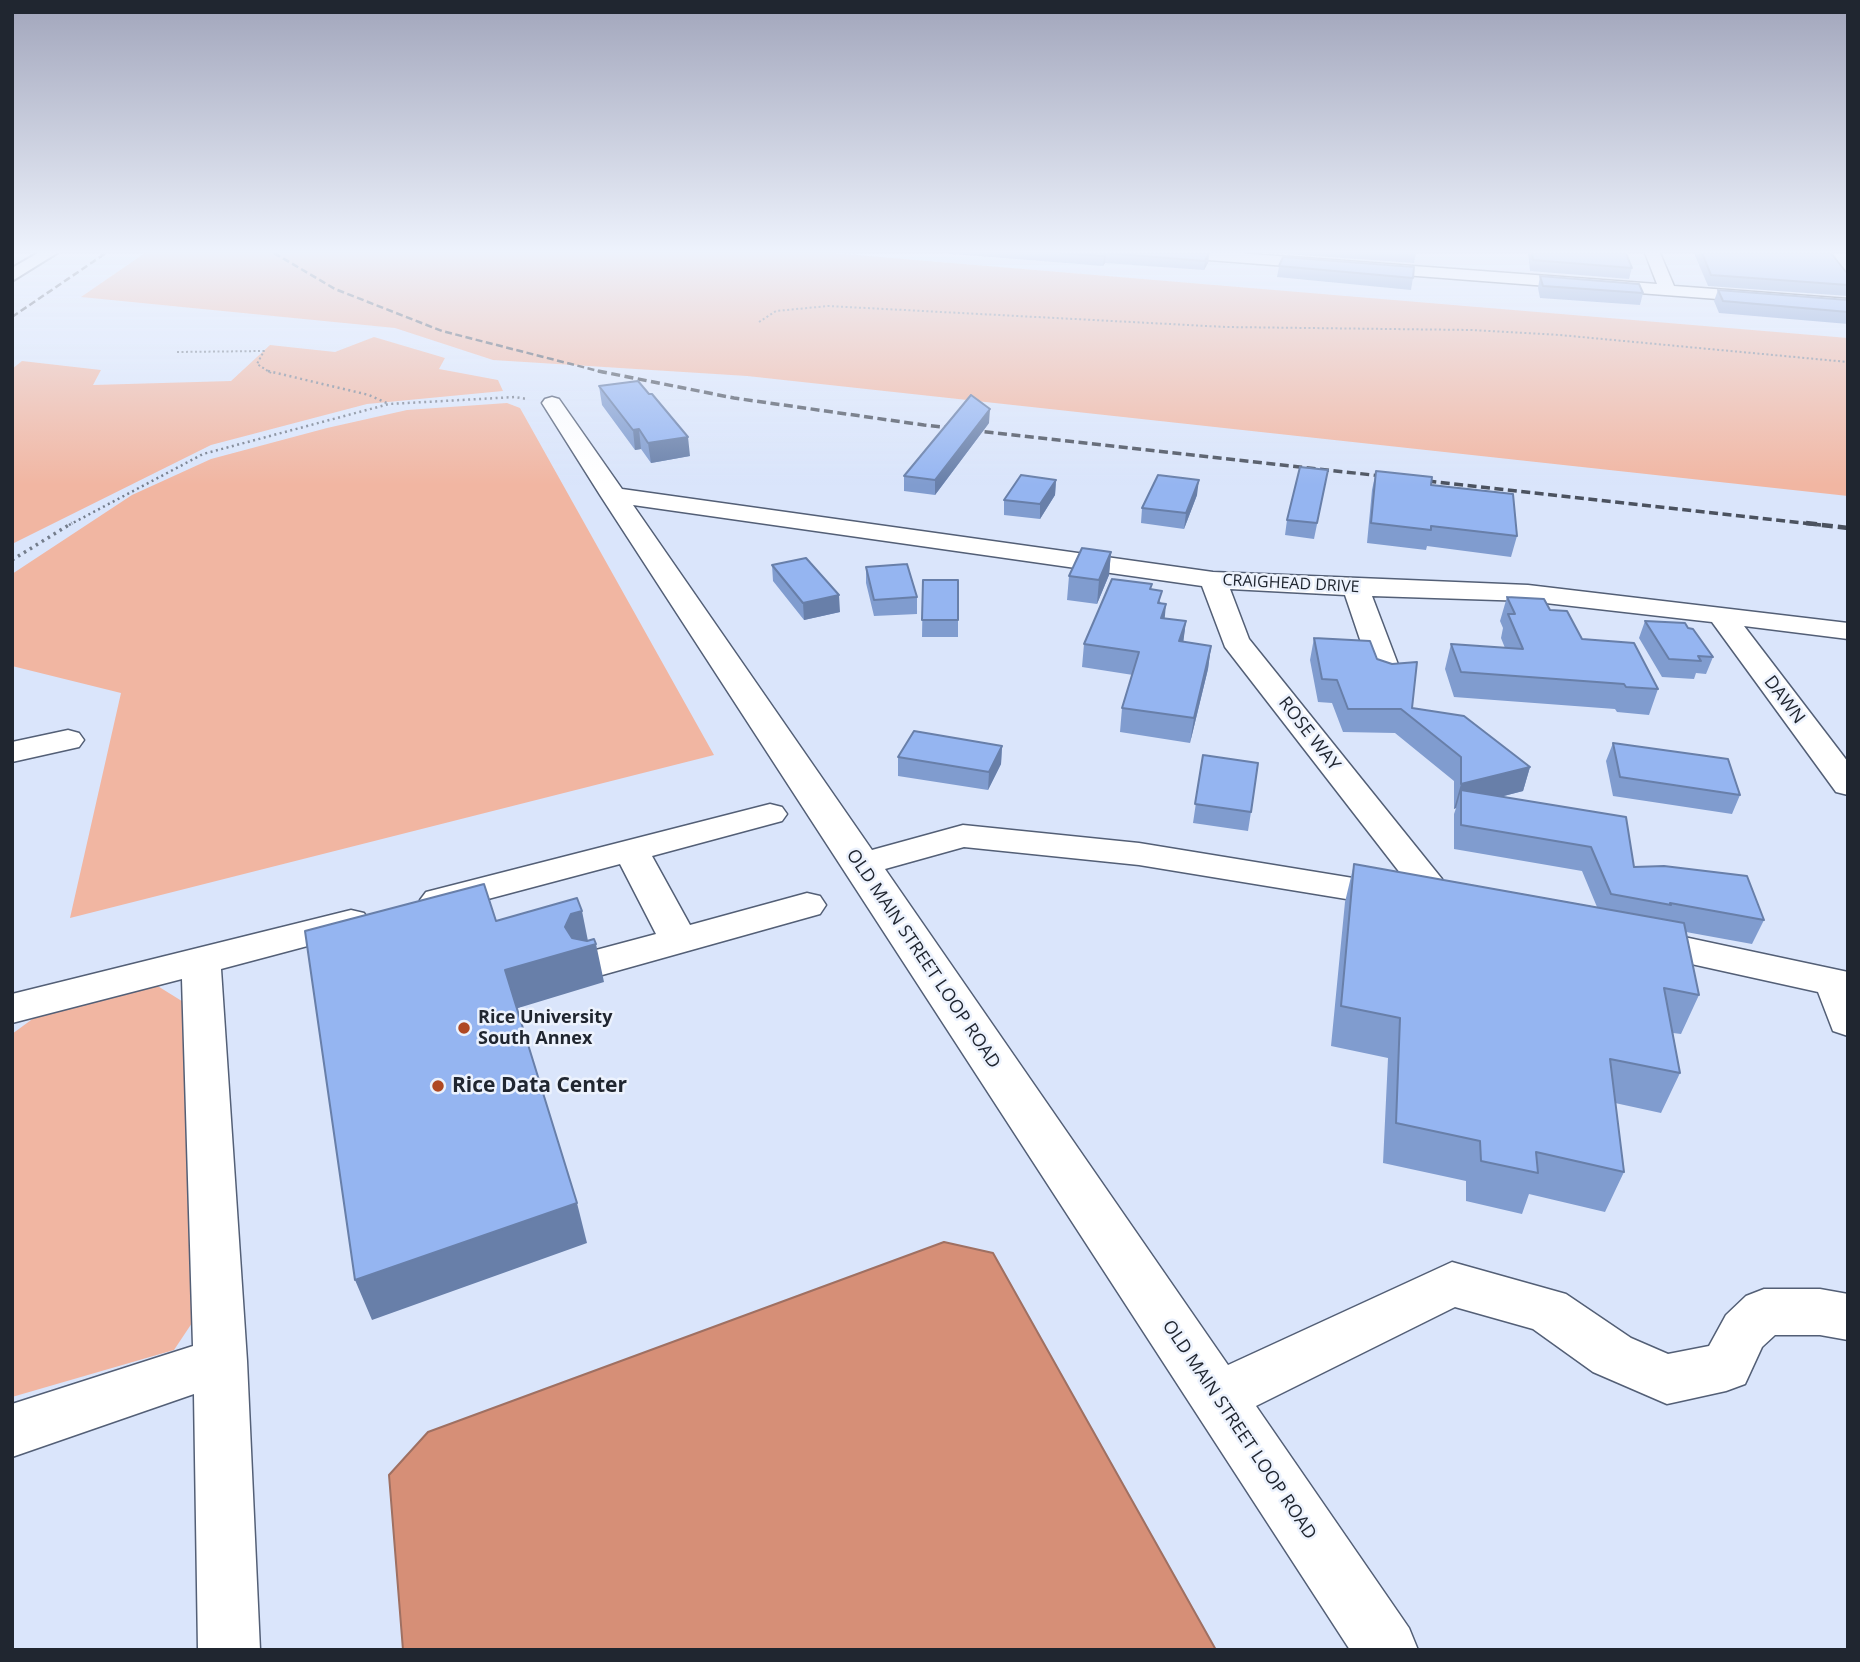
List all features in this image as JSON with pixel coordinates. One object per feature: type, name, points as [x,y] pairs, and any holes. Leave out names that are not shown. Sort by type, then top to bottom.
[{"type":"street","name":"OLD MAIN STREET LOOP ROAD","points":[[552,403],[1387,1650]]},
{"type":"street","name":"CRAIGHEAD DRIVE","points":[[612,495],[1213,580],[1528,593],[1848,631]]},
{"type":"street","name":"CRAIGHEAD DRIVE","points":[[638,534],[736,512]]},
{"type":"street","name":"ROSE WAY","points":[[860,864],[963,836],[1139,853],[1433,891],[1235,641],[1213,580]]},
{"type":"street","points":[[1356,588],[1387,675]]},
{"type":"street","name":"DAWN","points":[[1721,615],[1848,785]]},
{"type":"street","points":[[12,752],[68,740]]},
{"type":"street","points":[[12,1009],[770,814]]},
{"type":"street","points":[[631,850],[679,940]]},
{"type":"street","points":[[596,964],[807,905]]},
{"type":"street","points":[[1604,933],[1835,982],[1848,1021]]},
{"type":"street","points":[[201,961],[220,1361],[229,1650]]},
{"type":"street","points":[[1217,1397],[1452,1284],[1549,1310],[1612,1355],[1667,1379],[1727,1367],[1744,1331],[1764,1312],[1820,1312],[1848,1317]]},
{"type":"street","points":[[12,1431],[220,1361]]},
{"type":"path","points":[[1481,331],[1573,336],[1848,362]]},
{"type":"path","points":[[177,352],[264,351],[257,364],[272,374],[369,395],[390,404]]},
{"type":"path","points":[[12,560],[63,528],[202,454],[390,404],[515,397],[552,403]]},
{"type":"shaded area","points":[[403,331],[1759,331],[1848,338],[1848,496],[747,376],[493,360]]},
{"type":"shaded area","points":[[374,337],[445,358],[439,369],[498,380],[503,391],[367,404],[211,445],[12,544],[12,369],[22,361],[101,370],[93,385],[231,381],[270,345],[335,352]]},
{"type":"shaded area","points":[[507,403],[520,408],[714,755],[70,918],[121,693],[12,666],[12,574],[132,495],[211,459],[407,410]]},
{"type":"shaded area","points":[[156,985],[185,1003],[192,1323],[174,1350],[12,1397],[12,1034],[42,1012]]},
{"type":"shaded area","points":[[944,1242],[993,1253],[1216,1650],[403,1650],[389,1475],[428,1432]]},
{"type":"building","points":[[638,381],[688,437],[648,443],[639,429],[633,430],[599,386]]},
{"type":"building","points":[[971,395],[990,409],[935,480],[904,476]]},
{"type":"building","points":[[1300,467],[1328,470],[1317,523],[1287,520]]},
{"type":"building","points":[[1376,471],[1432,477],[1431,485],[1513,494],[1517,536],[1431,526],[1431,530],[1371,523]]},
{"type":"building","points":[[1021,475],[1056,480],[1040,504],[1004,500]]},
{"type":"building","points":[[1158,475],[1199,480],[1186,513],[1142,508]]},
{"type":"building","points":[[1082,548],[1111,552],[1099,580],[1069,576]]},
{"type":"building","points":[[806,558],[839,595],[803,603],[772,565]]},
{"type":"building","points":[[907,564],[917,597],[874,600],[866,567]]},
{"type":"building","points":[[1112,579],[1152,584],[1150,589],[1162,591],[1158,603],[1166,604],[1161,618],[1186,621],[1179,641],[1211,646],[1194,718],[1122,708],[1139,652],[1084,644]]},
{"type":"building","points":[[923,580],[958,580],[958,620],[922,620]]},
{"type":"building","points":[[1507,597],[1544,599],[1550,610],[1567,611],[1582,639],[1634,643],[1658,689],[1461,672],[1451,644],[1523,649],[1508,614],[1515,614]]},
{"type":"building","points":[[1645,621],[1685,623],[1688,628],[1693,629],[1713,657],[1698,656],[1701,661],[1669,659]]},
{"type":"building","points":[[1314,638],[1370,641],[1377,659],[1392,664],[1417,662],[1412,708],[1464,716],[1530,767],[1461,784],[1461,757],[1401,709],[1348,709],[1337,680],[1322,679]]},
{"type":"building","points":[[914,731],[1002,746],[989,772],[898,757]]},
{"type":"building","points":[[1613,743],[1728,759],[1740,795],[1620,777]]},
{"type":"building","points":[[1203,755],[1258,763],[1251,812],[1195,804]]},
{"type":"building","points":[[1461,790],[1626,817],[1634,867],[1664,866],[1747,876],[1764,920],[1611,894],[1591,847],[1461,825]]},
{"type":"building","points":[[1354,864],[1684,923],[1699,995],[1664,988],[1680,1073],[1610,1059],[1624,1172],[1536,1152],[1538,1173],[1481,1161],[1480,1141],[1396,1123],[1400,1018],[1341,1006]]},
{"type":"building","name":"Rice Data Center","points":[[484,884],[496,921],[577,898],[582,911],[571,914],[565,927],[572,938],[587,941],[594,939],[596,944],[505,970],[577,1203],[355,1280],[305,931]]},
{"type":"railway","points":[[441,331],[599,371]]},
{"type":"railway","points":[[599,371],[734,398],[924,425],[1821,525]]},
{"type":"railway","points":[[599,371],[606,373]]},
{"type":"railway","points":[[1806,523],[1848,528]]},
{"type":"place","name":"Rice University South Annex","points":[[464,1028]]},
{"type":"place","name":"Rice Data Center","points":[[438,1086]]}]
